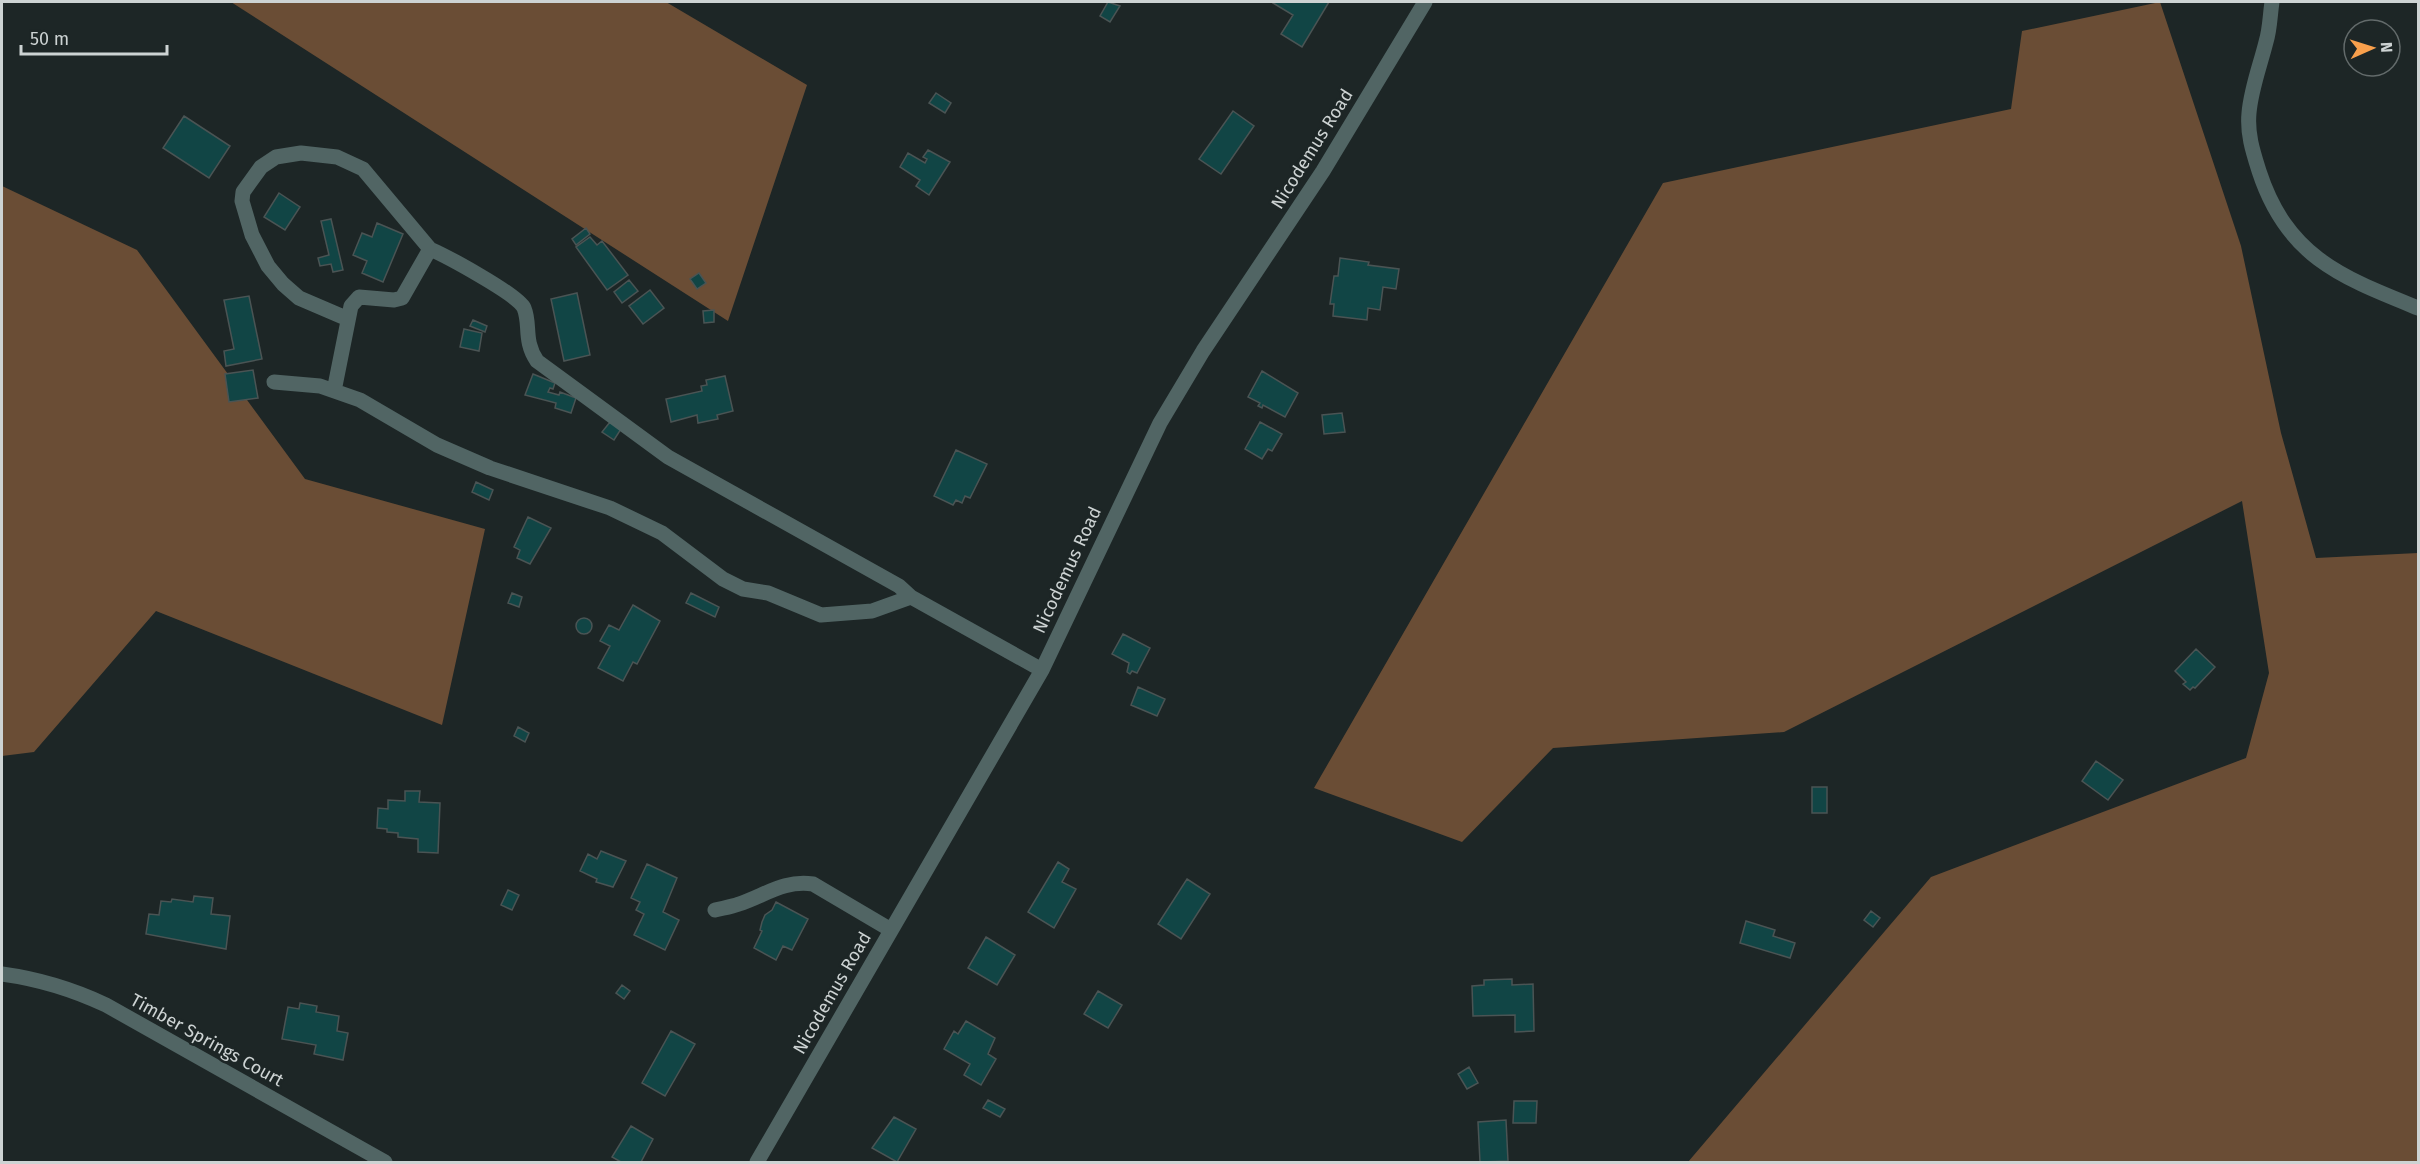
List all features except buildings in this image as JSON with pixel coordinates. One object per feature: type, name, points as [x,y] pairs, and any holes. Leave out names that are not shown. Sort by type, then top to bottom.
[{"type":"street","name":"Nicodemus Road","points":[[757,1162],[1042,670],[1160,423],[1203,351],[1323,171],[1425,2]]},
{"type":"street","points":[[2272,2],[2267,40],[2249,114],[2250,146],[2265,189],[2286,229],[2317,259],[2355,282],[2418,308]]},
{"type":"street","points":[[348,319],[299,298],[282,284],[268,266],[252,235],[242,201],[243,192],[261,167],[276,157],[301,153],[337,158],[363,169],[430,249],[511,295],[524,308],[530,350],[537,361],[659,450],[899,586],[910,597],[1042,670]]},
{"type":"street","points":[[334,391],[351,306],[358,297],[394,300],[402,298],[430,249]]},
{"type":"street","points":[[274,382],[320,386],[360,400],[437,445],[490,468],[610,508],[662,533],[723,579],[742,589],[768,593],[821,615],[872,611],[910,597]]},
{"type":"street","points":[[715,910],[739,904],[776,888],[798,882],[813,884],[891,930]]},
{"type":"street","name":"Timber Springs Court","points":[[2,974],[54,984],[79,992],[106,1005],[385,1162]]},
{"type":"shaded area","points":[[231,2],[666,2],[807,85],[728,321]]},
{"type":"shaded area","points":[[2160,2],[2241,246],[2281,433],[2316,558],[2418,553],[2418,1162],[1688,1162],[1931,877],[2246,758],[2269,673],[2242,501],[1784,732],[1553,748],[1462,842],[1314,788],[1663,183],[2011,109],[2022,31]]},
{"type":"shaded area","points":[[2,186],[137,250],[305,479],[485,529],[442,725],[156,611],[34,752],[2,756]]}]
